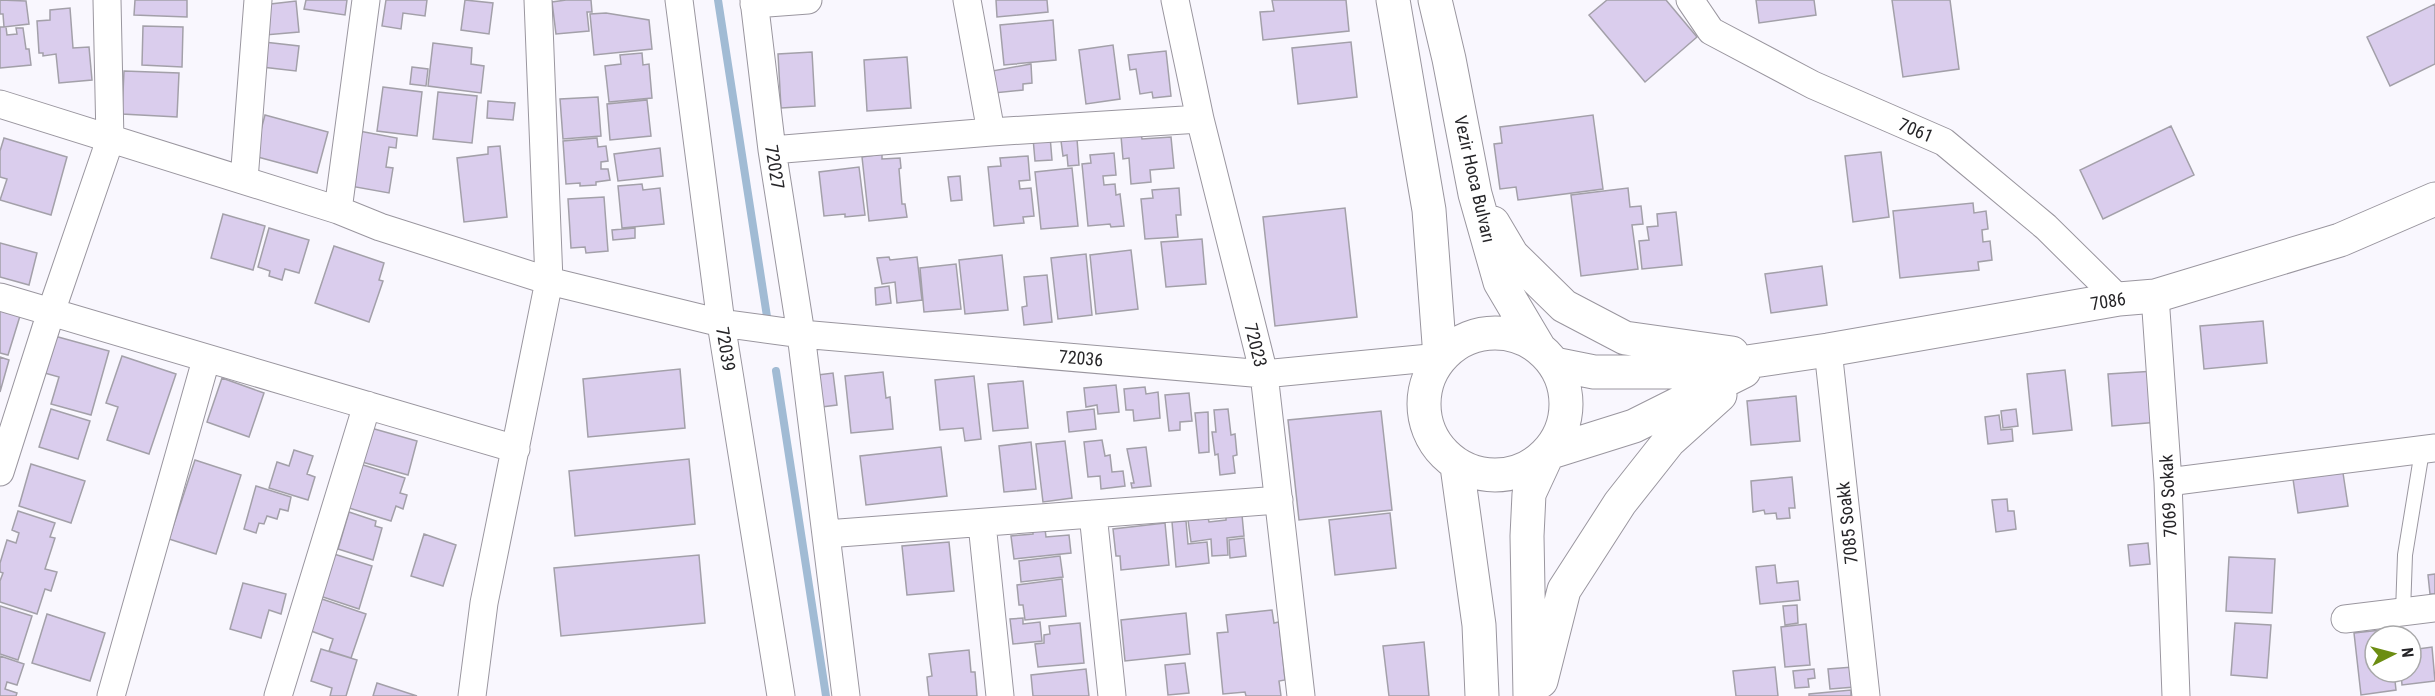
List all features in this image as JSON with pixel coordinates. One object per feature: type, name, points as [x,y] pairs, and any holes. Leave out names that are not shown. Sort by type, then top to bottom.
[{"type":"street","points":[[0,472],[51,312],[110,140],[106,0]]},
{"type":"street","points":[[244,180],[258,0]]},
{"type":"street","points":[[338,210],[366,0]]},
{"type":"street","points":[[472,696],[484,603],[549,281],[538,0]]},
{"type":"street","name":"72039","points":[[679,0],[721,323],[781,696]]},
{"type":"street","points":[[754,2],[808,0]]},
{"type":"street","points":[[967,0],[991,132]]},
{"type":"street","name":"72023","points":[[1175,0],[1200,119],[1264,374],[1301,696]]},
{"type":"street","points":[[1393,0],[1429,210],[1440,357]]},
{"type":"street","name":"Vezir Hoca Bulvarı","points":[[1435,0],[1449,58],[1475,194],[1500,282],[1547,356]]},
{"type":"street","name":"7061","points":[[1690,0],[1711,31],[1813,85],[1944,141],[2046,226],[2119,299]]},
{"type":"street","name":"72027","points":[[754,2],[772,150],[801,334],[846,696]]},
{"type":"street","name":"72036","points":[[0,104],[338,210],[380,227],[549,281],[721,323],[801,334],[1264,374],[1440,357]]},
{"type":"street","points":[[772,150],[991,132],[1200,119]]},
{"type":"street","points":[[1475,194],[1512,255],[1564,306],[1625,338],[1770,358]]},
{"type":"street","name":"7086","points":[[1770,358],[2119,299],[2155,296],[2340,240],[2435,199]]},
{"type":"street","name":"7069 Sokak","points":[[2155,296],[2168,482],[2176,696]]},
{"type":"street","points":[[0,297],[113,329],[207,360],[516,449]]},
{"type":"street","points":[[1499,333],[1520,337],[1547,356],[1594,372],[1678,372],[1770,358],[1634,426],[1548,453],[1528,469],[1505,476],[1480,475],[1457,466],[1439,450],[1427,428],[1423,403],[1428,379],[1440,357],[1457,343],[1477,335],[1499,333]]},
{"type":"street","name":"7085 Soakk","points":[[1828,350],[1866,696]]},
{"type":"street","points":[[1530,696],[1527,536],[1529,494],[1548,453],[1561,432],[1567,408],[1564,383],[1547,356]]},
{"type":"street","points":[[1538,696],[1564,590],[1620,503],[1669,441],[1725,390],[1770,358]]},
{"type":"street","points":[[111,696],[207,360]]},
{"type":"street","points":[[278,696],[367,405]]},
{"type":"street","points":[[2168,482],[2429,449]]},
{"type":"street","points":[[1457,466],[1479,625],[1482,696]]},
{"type":"street","points":[[826,534],[1279,500]]},
{"type":"street","points":[[1093,514],[1112,696]]},
{"type":"street","points":[[982,524],[1000,696]]},
{"type":"street","points":[[2344,620],[2435,608]]},
{"type":"lane","points":[[2403,612],[2405,555],[2429,449]]},
{"type":"building","points":[[0,0],[26,1],[29,24],[4,27],[3,14],[0,14]]},
{"type":"building","points":[[135,0],[187,0],[187,17],[134,15]]},
{"type":"building","points":[[306,0],[347,0],[345,15],[304,9]]},
{"type":"building","points":[[386,0],[427,0],[425,16],[403,13],[401,29],[382,26]]},
{"type":"building","points":[[465,0],[493,3],[489,34],[461,30]]},
{"type":"building","points":[[591,0],[592,12],[587,12],[589,31],[556,34],[552,2]]},
{"type":"building","points":[[996,0],[1047,0],[1048,12],[997,17]]},
{"type":"building","points":[[1272,0],[1346,0],[1349,31],[1263,40],[1260,12],[1274,11]]},
{"type":"building","points":[[1607,0],[1666,0],[1697,37],[1645,82],[1589,15]]},
{"type":"building","points":[[1756,0],[1814,0],[1816,15],[1759,23]]},
{"type":"building","points":[[1892,0],[1950,0],[1959,69],[1903,77]]},
{"type":"building","points":[[296,1],[299,32],[265,35],[262,5]]},
{"type":"building","points":[[2435,4],[2435,64],[2390,86],[2367,37]]},
{"type":"building","points":[[70,8],[73,48],[89,47],[92,80],[59,83],[56,54],[43,56],[43,53],[39,53],[37,21],[50,20],[50,10]]},
{"type":"building","points":[[606,13],[649,20],[652,49],[594,55],[590,14]]},
{"type":"building","points":[[1053,20],[1056,60],[1004,65],[1000,25]]},
{"type":"building","points":[[143,26],[183,27],[182,67],[142,65]]},
{"type":"building","points":[[0,27],[6,27],[7,35],[17,34],[16,28],[23,28],[31,65],[0,68]]},
{"type":"building","points":[[264,42],[299,46],[296,71],[262,67]]},
{"type":"building","points":[[1351,42],[1357,97],[1298,104],[1292,48]]},
{"type":"building","points":[[433,43],[472,48],[471,64],[484,66],[481,93],[428,86]]},
{"type":"building","points":[[1113,45],[1120,99],[1086,104],[1079,50]]},
{"type":"building","points":[[1166,51],[1171,96],[1153,98],[1152,92],[1140,94],[1136,69],[1130,70],[1128,55]]},
{"type":"building","points":[[812,52],[815,106],[781,108],[778,54]]},
{"type":"building","points":[[642,53],[643,65],[649,64],[652,98],[609,102],[605,66],[621,64],[620,55]]},
{"type":"building","points":[[907,57],[911,108],[867,111],[864,60]]},
{"type":"building","points":[[1031,64],[1032,83],[1023,84],[1023,90],[994,93],[992,71]]},
{"type":"building","points":[[412,67],[428,69],[426,86],[410,84]]},
{"type":"building","points":[[124,71],[179,73],[177,117],[122,114]]},
{"type":"building","points":[[383,87],[422,92],[417,136],[377,131]]},
{"type":"building","points":[[438,92],[477,96],[472,143],[433,139]]},
{"type":"building","points":[[598,97],[601,136],[563,139],[560,99]]},
{"type":"building","points":[[647,100],[651,136],[610,140],[607,104]]},
{"type":"building","points":[[488,101],[515,103],[513,120],[487,118]]},
{"type":"building","points":[[265,115],[328,132],[317,173],[254,156]]},
{"type":"building","points":[[1593,115],[1603,189],[1518,200],[1516,187],[1500,189],[1494,144],[1502,143],[1500,127]]},
{"type":"building","points":[[2171,126],[2194,175],[2103,219],[2080,170]]},
{"type":"building","points":[[359,131],[397,138],[396,148],[389,147],[386,167],[393,168],[389,193],[350,186]]},
{"type":"building","points":[[1141,134],[1142,139],[1171,137],[1174,168],[1150,170],[1151,182],[1131,184],[1129,158],[1123,159],[1121,136]]},
{"type":"building","points":[[1050,136],[1052,160],[1035,161],[1033,138]]},
{"type":"building","points":[[4,138],[67,157],[51,215],[0,200],[7,179],[0,177],[0,151]]},
{"type":"building","points":[[597,138],[598,147],[606,146],[608,161],[601,162],[601,169],[608,169],[610,180],[596,182],[596,185],[566,184],[563,141]]},
{"type":"building","points":[[1077,139],[1079,165],[1068,166],[1067,155],[1063,156],[1061,141]]},
{"type":"building","points":[[500,146],[507,217],[464,222],[457,158],[488,154],[488,147]]},
{"type":"building","points":[[660,148],[663,176],[618,181],[614,154]]},
{"type":"building","points":[[1881,152],[1889,217],[1853,222],[1845,156]]},
{"type":"building","points":[[1114,153],[1116,175],[1103,176],[1104,185],[1115,184],[1116,195],[1120,194],[1124,226],[1111,227],[1110,224],[1088,226],[1082,164],[1091,163],[1090,155]]},
{"type":"building","points":[[882,154],[882,159],[900,158],[902,204],[905,204],[907,217],[869,221],[862,157]]},
{"type":"building","points":[[1028,156],[1030,180],[1019,181],[1020,189],[1031,188],[1034,216],[1023,217],[1024,223],[994,226],[988,167],[1001,166],[1000,158]]},
{"type":"building","points":[[859,167],[865,215],[824,216],[819,172]]},
{"type":"building","points":[[1072,168],[1078,226],[1041,229],[1035,172]]},
{"type":"building","points":[[960,176],[962,200],[951,201],[948,177]]},
{"type":"building","points":[[642,184],[643,190],[660,188],[664,224],[622,228],[618,186]]},
{"type":"building","points":[[1179,188],[1181,215],[1176,215],[1178,237],[1145,239],[1141,199],[1153,198],[1152,190]]},
{"type":"building","points":[[1628,188],[1630,207],[1641,206],[1643,224],[1632,225],[1638,269],[1581,276],[1571,195]]},
{"type":"building","points":[[604,197],[608,251],[586,253],[585,247],[571,248],[568,199]]},
{"type":"building","points":[[1973,203],[1974,213],[1986,211],[1988,229],[1982,230],[1983,242],[1990,241],[1992,260],[1978,262],[1979,270],[1900,278],[1893,211]]},
{"type":"building","points":[[1345,208],[1357,317],[1275,326],[1263,217]]},
{"type":"building","points":[[1676,212],[1682,265],[1642,269],[1639,241],[1649,240],[1647,227],[1658,226],[1657,214]]},
{"type":"building","points":[[223,214],[265,226],[253,270],[211,258]]},
{"type":"building","points":[[269,228],[309,240],[299,273],[285,269],[282,280],[269,276],[270,271],[258,267]]},
{"type":"building","points":[[635,228],[635,238],[613,240],[612,230]]},
{"type":"building","points":[[1202,239],[1206,284],[1166,287],[1161,242]]},
{"type":"building","points":[[0,243],[37,253],[29,285],[0,277]]},
{"type":"building","points":[[334,246],[384,263],[379,280],[383,281],[369,322],[315,303]]},
{"type":"building","points":[[1131,250],[1138,309],[1096,314],[1090,255]]},
{"type":"building","points":[[1086,254],[1092,315],[1058,319],[1051,258]]},
{"type":"building","points":[[1002,255],[1008,310],[965,314],[959,260]]},
{"type":"building","points":[[889,257],[890,260],[917,257],[922,300],[897,303],[895,282],[882,284],[877,258]]},
{"type":"building","points":[[956,264],[961,309],[924,312],[920,268]]},
{"type":"building","points":[[1822,266],[1827,305],[1771,313],[1765,274]]},
{"type":"building","points":[[1047,275],[1052,322],[1024,325],[1022,307],[1027,306],[1024,277]]},
{"type":"building","points":[[889,286],[891,303],[876,305],[875,288]]},
{"type":"building","points":[[0,310],[20,316],[8,355],[0,353]]},
{"type":"building","points":[[2263,321],[2267,363],[2204,369],[2200,326]]},
{"type":"building","points":[[51,335],[109,351],[91,415],[51,404],[59,377],[41,372]]},
{"type":"building","points":[[122,356],[176,374],[149,454],[107,440],[118,407],[106,403]]},
{"type":"building","points":[[0,357],[9,360],[0,392]]},
{"type":"building","points":[[680,369],[685,428],[588,437],[583,379]]},
{"type":"building","points":[[2065,370],[2072,430],[2033,434],[2027,374]]},
{"type":"building","points":[[2155,371],[2159,422],[2112,426],[2108,374]]},
{"type":"building","points":[[883,372],[886,398],[890,397],[893,429],[851,433],[845,376]]},
{"type":"building","points":[[833,373],[837,405],[814,408],[810,376]]},
{"type":"building","points":[[974,376],[981,439],[965,441],[963,428],[940,430],[935,380]]},
{"type":"building","points":[[222,378],[264,393],[249,437],[207,422]]},
{"type":"building","points":[[1023,381],[1028,428],[993,431],[988,384]]},
{"type":"building","points":[[1116,385],[1119,412],[1098,414],[1097,405],[1086,407],[1084,388]]},
{"type":"building","points":[[1145,387],[1146,394],[1158,392],[1160,418],[1134,421],[1133,410],[1126,410],[1124,389]]},
{"type":"building","points":[[1189,393],[1192,421],[1180,422],[1180,430],[1169,431],[1165,395]]},
{"type":"building","points":[[1796,396],[1800,441],[1751,445],[1747,401]]},
{"type":"building","points":[[51,409],[90,421],[78,459],[39,447]]},
{"type":"building","points":[[1094,409],[1096,429],[1069,432],[1067,412]]},
{"type":"building","points":[[1228,409],[1231,435],[1235,434],[1237,455],[1233,456],[1235,473],[1220,475],[1218,454],[1215,455],[1212,432],[1216,432],[1214,410]]},
{"type":"building","points":[[2016,409],[2018,426],[2003,428],[2001,411]]},
{"type":"building","points":[[1381,411],[1392,510],[1299,520],[1288,420]]},
{"type":"building","points":[[1208,412],[1209,452],[1199,453],[1195,413]]},
{"type":"building","points":[[1999,415],[2001,430],[2012,429],[2013,441],[1988,444],[1985,417]]},
{"type":"building","points":[[371,428],[417,441],[408,475],[362,462]]},
{"type":"building","points":[[1102,440],[1105,456],[1110,455],[1112,472],[1123,471],[1125,486],[1101,489],[1100,476],[1088,477],[1084,442]]},
{"type":"building","points":[[1065,441],[1072,498],[1043,502],[1036,444]]},
{"type":"building","points":[[1031,442],[1036,489],[1004,492],[999,446]]},
{"type":"building","points":[[941,447],[947,496],[866,505],[860,456]]},
{"type":"building","points":[[1146,447],[1151,486],[1132,488],[1131,483],[1134,483],[1127,449]]},
{"type":"building","points":[[294,450],[313,456],[307,474],[315,477],[308,500],[269,488],[277,462],[289,466]]},
{"type":"building","points":[[689,459],[695,524],[575,536],[569,471]]},
{"type":"building","points":[[195,460],[241,475],[216,554],[169,539]]},
{"type":"building","points":[[31,464],[85,481],[71,523],[19,506]]},
{"type":"building","points":[[360,464],[405,478],[400,493],[407,495],[403,509],[396,506],[391,521],[346,507]]},
{"type":"building","points":[[2343,473],[2348,506],[2298,513],[2293,479]]},
{"type":"building","points":[[1792,477],[1795,508],[1789,508],[1790,518],[1777,519],[1776,513],[1765,514],[1764,510],[1753,512],[1751,481]]},
{"type":"building","points":[[256,486],[291,497],[288,511],[280,509],[277,519],[267,516],[264,524],[259,523],[256,533],[244,529]]},
{"type":"building","points":[[2007,499],[2008,511],[2014,511],[2016,529],[1996,532],[1992,500]]},
{"type":"building","points":[[18,511],[55,523],[50,537],[55,538],[45,569],[57,572],[51,591],[45,589],[37,614],[0,602],[0,581],[3,573],[0,572],[0,563],[7,540],[16,543],[19,533],[12,530]]},
{"type":"building","points":[[349,512],[376,521],[375,526],[382,528],[373,560],[338,549]]},
{"type":"building","points":[[1390,513],[1396,568],[1335,575],[1329,520]]},
{"type":"building","points":[[1242,515],[1244,536],[1227,538],[1228,555],[1212,556],[1211,539],[1191,542],[1188,520],[1208,518],[1209,522]]},
{"type":"building","points":[[1186,521],[1188,544],[1207,542],[1209,563],[1176,567],[1172,522]]},
{"type":"building","points":[[1165,523],[1169,565],[1121,570],[1120,556],[1116,556],[1113,529]]},
{"type":"building","points":[[1045,529],[1046,537],[1069,535],[1071,553],[1014,559],[1011,536],[1033,534],[1033,530]]},
{"type":"building","points":[[424,534],[456,545],[443,586],[411,576]]},
{"type":"building","points":[[1244,538],[1246,556],[1230,558],[1229,540]]},
{"type":"building","points":[[949,542],[954,591],[907,595],[902,546]]},
{"type":"building","points":[[2148,543],[2150,564],[2130,566],[2128,545]]},
{"type":"building","points":[[334,554],[372,566],[359,609],[320,596]]},
{"type":"building","points":[[699,555],[705,623],[561,636],[554,568]]},
{"type":"building","points":[[1060,556],[1063,577],[1021,582],[1019,561]]},
{"type":"building","points":[[2229,557],[2275,559],[2272,613],[2226,611]]},
{"type":"building","points":[[1775,565],[1777,583],[1798,581],[1800,600],[1760,604],[1756,567]]},
{"type":"building","points":[[2435,574],[2435,594],[2430,594],[2428,575]]},
{"type":"building","points":[[1062,579],[1066,616],[1025,620],[1023,605],[1019,605],[1017,585]]},
{"type":"building","points":[[243,583],[286,594],[281,614],[269,610],[261,638],[230,629]]},
{"type":"building","points":[[322,599],[366,614],[351,658],[329,651],[333,639],[311,631]]},
{"type":"building","points":[[1797,605],[1798,623],[1785,625],[1783,606]]},
{"type":"building","points":[[0,606],[32,616],[18,660],[0,654]]},
{"type":"building","points":[[1272,610],[1274,623],[1279,622],[1285,680],[1279,681],[1281,696],[1246,696],[1245,692],[1223,694],[1217,633],[1228,632],[1226,615]]},
{"type":"building","points":[[1186,613],[1190,654],[1125,661],[1121,620]]},
{"type":"building","points":[[47,614],[105,633],[90,681],[32,663]]},
{"type":"building","points":[[1023,618],[1023,624],[1040,622],[1042,641],[1013,644],[1010,619]]},
{"type":"building","points":[[1080,623],[1084,663],[1038,667],[1035,644],[1044,643],[1044,635],[1050,634],[1049,626]]},
{"type":"building","points":[[2235,623],[2271,625],[2267,678],[2231,675]]},
{"type":"building","points":[[1806,624],[1810,665],[1785,667],[1781,627]]},
{"type":"building","points":[[2363,632],[2363,684],[2395,684],[2396,690],[2361,695],[2354,633]]},
{"type":"building","points":[[1424,642],[1429,696],[1389,696],[1383,646]]},
{"type":"building","points":[[2432,647],[2435,681],[2423,682],[2423,648]]},
{"type":"building","points":[[321,649],[357,660],[346,696],[330,696],[332,688],[311,681]]},
{"type":"building","points":[[969,650],[971,672],[975,672],[977,696],[929,696],[927,677],[932,676],[929,654]]},
{"type":"building","points":[[0,656],[24,664],[17,685],[7,682],[5,689],[17,693],[16,696],[0,696]]},
{"type":"building","points":[[1185,663],[1189,693],[1168,695],[1165,665]]},
{"type":"building","points":[[1775,667],[1778,696],[1736,696],[1733,671]]},
{"type":"building","points":[[1853,667],[1855,687],[1830,689],[1828,669]]},
{"type":"building","points":[[1086,669],[1089,696],[1033,696],[1031,675]]},
{"type":"building","points":[[1814,669],[1815,678],[1808,679],[1809,687],[1795,688],[1793,671]]},
{"type":"building","points":[[377,683],[417,696],[373,696]]},
{"type":"building","points":[[1851,690],[1851,696],[1809,696],[1809,694]]},
{"type":"waterway","points":[[718,0],[768,323]]},
{"type":"waterway","points":[[776,371],[826,696]]}]
